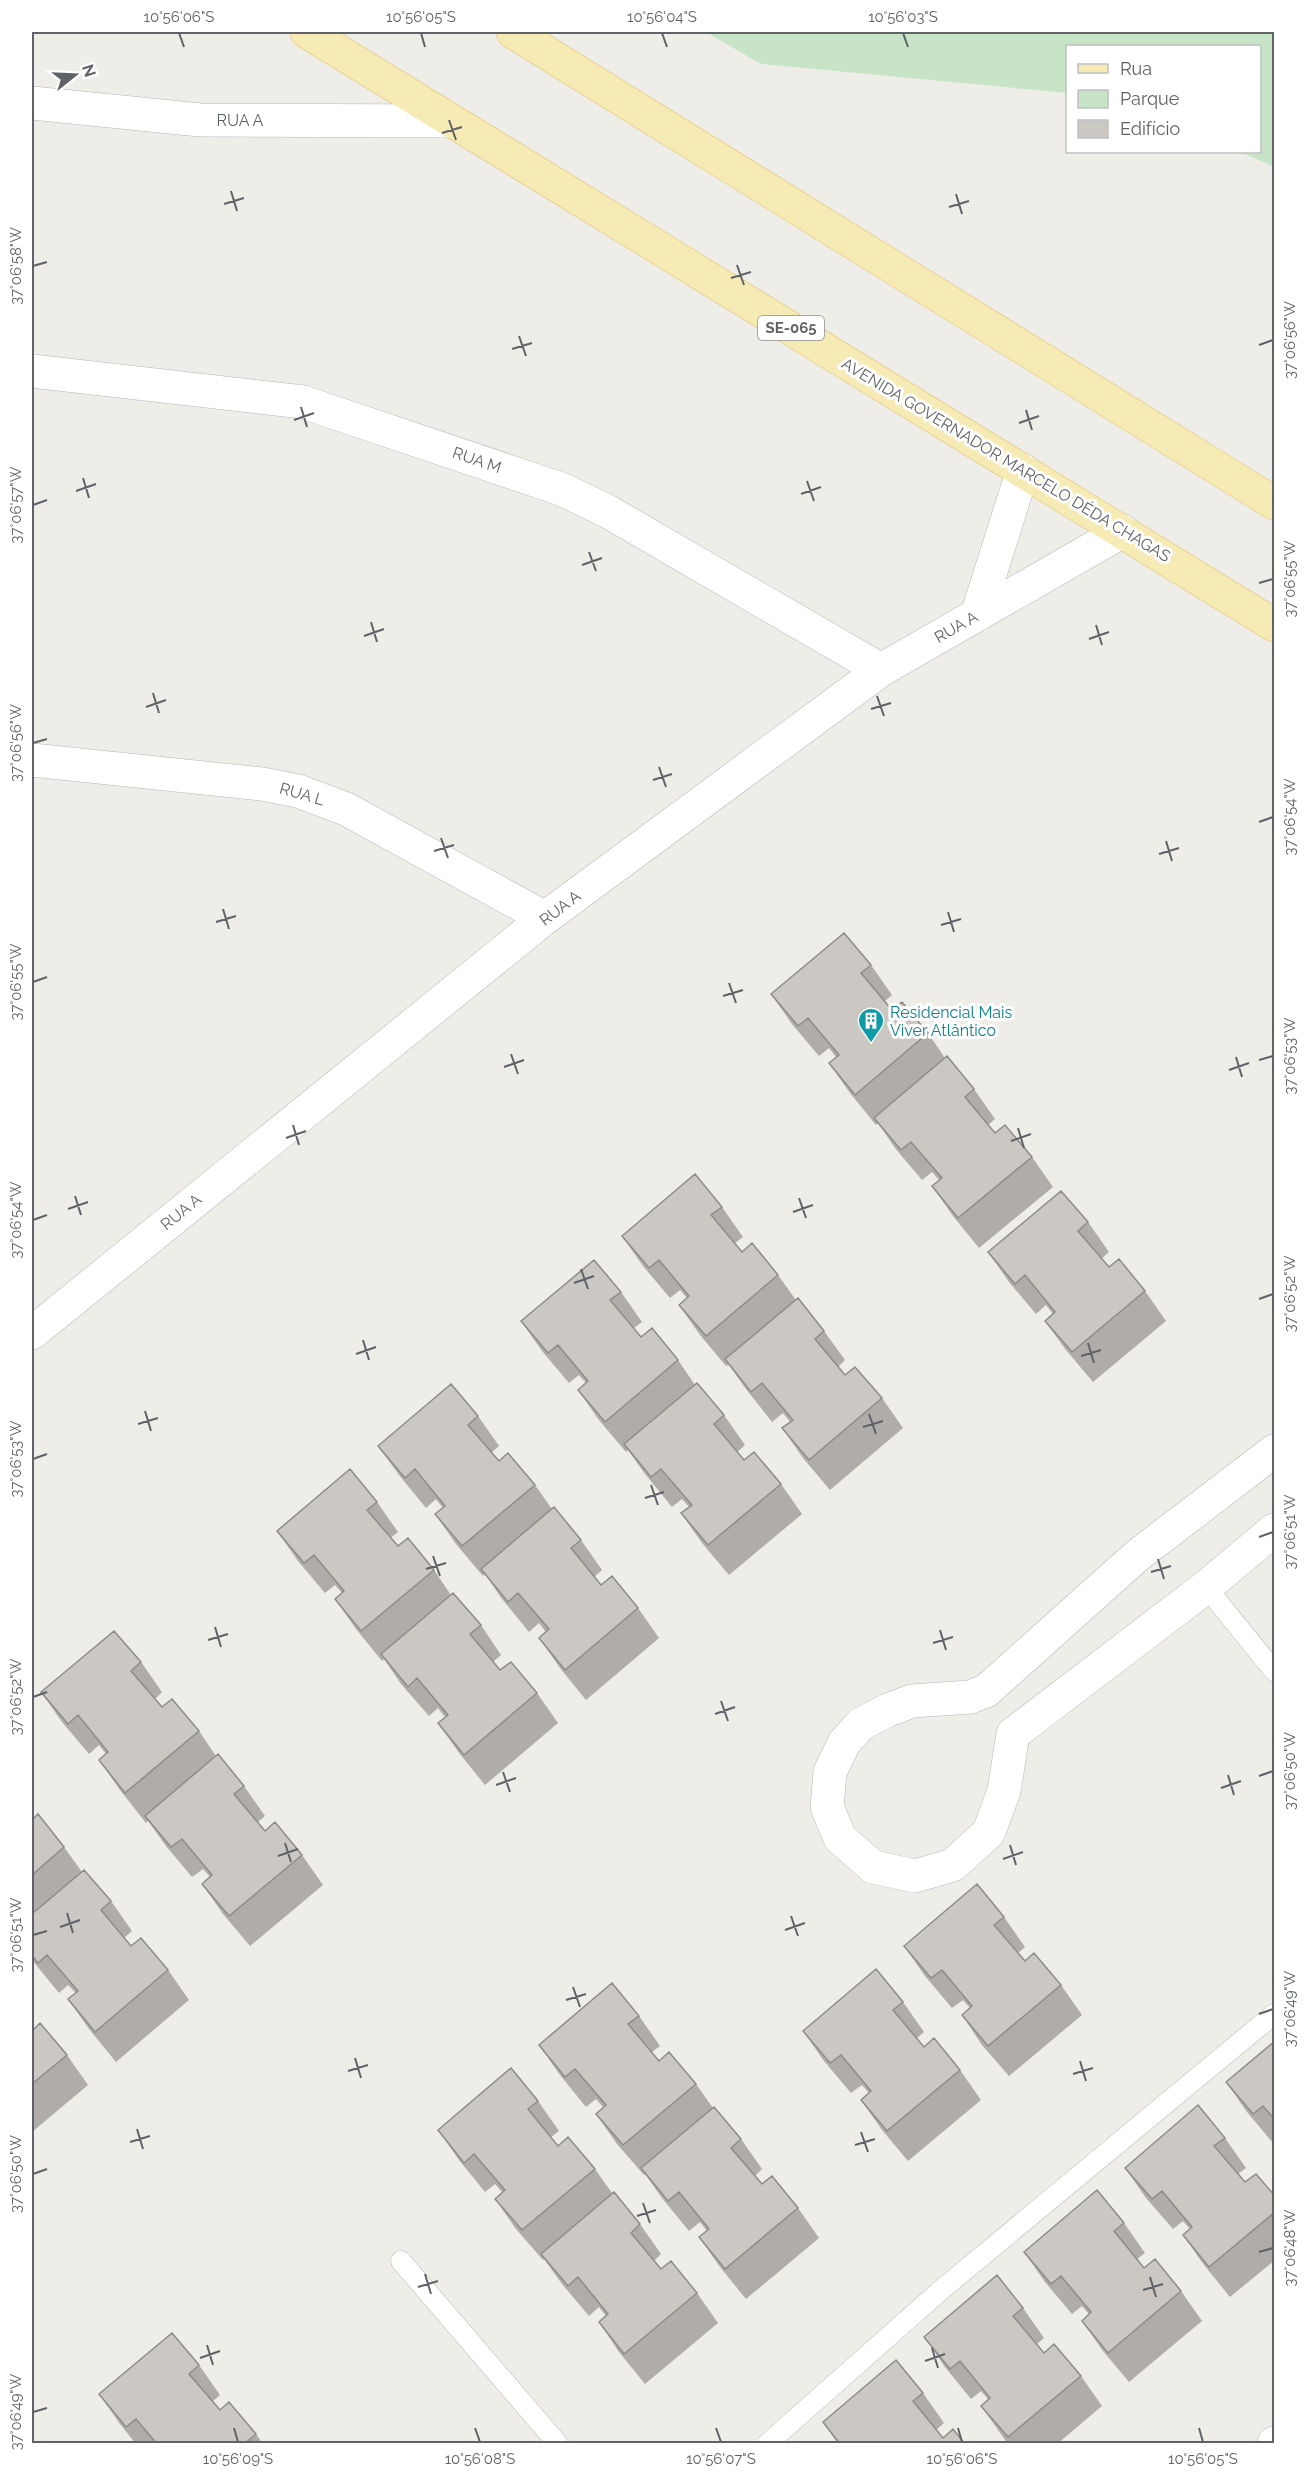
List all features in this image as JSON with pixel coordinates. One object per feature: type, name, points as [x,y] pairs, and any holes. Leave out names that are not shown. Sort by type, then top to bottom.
[{"type":"main road","name":"AVENIDA GOVERNADOR MARCELO DÉDA CHAGAS","points":[[307,32],[1275,625]]},
{"type":"main road","points":[[513,32],[1275,503]]},
{"type":"street","name":"RUA A","points":[[32,103],[200,120],[449,121]]},
{"type":"street","name":"RUA M","points":[[32,371],[303,402],[561,489],[607,511],[881,670]]},
{"type":"street","points":[[977,615],[1023,470]]},
{"type":"street","name":"RUA A","points":[[32,1333],[545,918],[881,670],[1123,531]]},
{"type":"street","name":"RUA L","points":[[32,760],[262,784],[298,791],[345,809],[545,918]]},
{"type":"street","points":[[1275,1451],[1138,1556],[986,1691],[970,1697],[912,1701],[861,1724],[844,1743],[830,1772],[827,1808],[840,1838],[873,1867],[915,1876],[953,1865],[989,1832],[1004,1791],[1013,1734],[1206,1587],[1275,1530]]},
{"type":"lane","points":[[1206,1587],[1275,1671]]},
{"type":"lane","points":[[767,2444],[941,2290],[1275,2014]]},
{"type":"lane","points":[[400,2261],[558,2444]]},
{"type":"green space","points":[[706,32],[1274,32],[1274,167],[1243,153],[1261,153],[1261,45],[1066,45],[1066,93],[761,64]]},
{"type":"building","name":"Residencial Mais Viver Atlântico","points":[[844,933],[871,965],[861,973],[892,1010],[902,1002],[928,1033],[855,1095],[829,1063],[839,1055],[808,1018],[798,1026],[771,994]]},
{"type":"building","points":[[947,1056],[974,1089],[965,1097],[995,1133],[1005,1125],[1032,1157],[958,1218],[932,1186],[942,1178],[911,1142],[901,1150],[874,1118]]},
{"type":"building","points":[[695,1174],[722,1207],[711,1215],[742,1252],[752,1243],[778,1275],[706,1336],[679,1305],[689,1296],[659,1260],[649,1268],[622,1236]]},
{"type":"building","points":[[1061,1191],[1088,1222],[1078,1231],[1109,1267],[1119,1259],[1145,1291],[1072,1352],[1045,1321],[1055,1312],[1025,1275],[1015,1284],[988,1252]]},
{"type":"building","points":[[594,1260],[621,1292],[610,1300],[641,1337],[652,1328],[678,1360],[605,1422],[578,1390],[588,1381],[558,1345],[548,1353],[521,1321]]},
{"type":"building","points":[[798,1298],[824,1331],[815,1339],[845,1375],[855,1367],[882,1398],[809,1460],[782,1428],[793,1420],[762,1383],[751,1392],[725,1359]]},
{"type":"building","points":[[697,1383],[724,1415],[714,1424],[744,1460],[754,1452],[781,1484],[708,1545],[681,1513],[692,1505],[661,1469],[651,1477],[624,1444]]},
{"type":"building","points":[[451,1384],[478,1416],[468,1425],[499,1461],[508,1453],[535,1485],[462,1546],[435,1514],[445,1506],[415,1469],[405,1478],[378,1446]]},
{"type":"building","points":[[350,1469],[377,1502],[367,1510],[398,1546],[408,1538],[434,1570],[361,1631],[335,1599],[344,1591],[314,1555],[304,1563],[277,1531]]},
{"type":"building","points":[[554,1507],[581,1540],[571,1548],[601,1585],[612,1576],[638,1608],[565,1670],[539,1638],[549,1629],[518,1593],[508,1602],[481,1569]]},
{"type":"building","points":[[453,1593],[481,1625],[470,1634],[500,1670],[511,1662],[537,1693],[464,1755],[438,1723],[448,1715],[417,1678],[408,1687],[381,1654]]},
{"type":"building","points":[[114,1631],[141,1662],[131,1671],[162,1707],[172,1699],[199,1731],[125,1793],[99,1760],[108,1752],[78,1715],[68,1724],[41,1692]]},
{"type":"building","points":[[218,1754],[244,1786],[234,1794],[265,1831],[275,1822],[302,1855],[229,1916],[202,1884],[212,1875],[182,1839],[171,1847],[145,1816]]},
{"type":"building","points":[[38,1814],[64,1847],[32,1875],[32,1820]]},
{"type":"building","points":[[84,1870],[111,1901],[101,1910],[131,1946],[141,1938],[168,1970],[95,2032],[68,1999],[78,1991],[47,1955],[38,1963],[32,1955],[32,1914]]},
{"type":"building","points":[[977,1884],[1004,1917],[994,1925],[1025,1961],[1034,1953],[1061,1985],[988,2046],[962,2015],[972,2006],[942,1970],[931,1978],[904,1946]]},
{"type":"building","points":[[876,1969],[903,2002],[893,2010],[924,2047],[934,2038],[960,2070],[887,2131],[861,2100],[871,2091],[841,2055],[830,2063],[803,2031]]},
{"type":"building","points":[[612,1983],[639,2016],[628,2024],[659,2061],[669,2052],[696,2084],[623,2145],[596,2114],[606,2105],[575,2069],[565,2077],[539,2045]]},
{"type":"building","points":[[40,2023],[67,2055],[32,2084],[32,2031]]},
{"type":"building","points":[[1275,2041],[1275,2120],[1263,2106],[1253,2114],[1226,2082]]},
{"type":"building","points":[[511,2068],[538,2101],[528,2109],[558,2146],[568,2137],[595,2169],[522,2230],[495,2199],[505,2190],[474,2154],[464,2163],[438,2130]]},
{"type":"building","points":[[1198,2105],[1225,2138],[1214,2146],[1245,2182],[1256,2174],[1275,2196],[1275,2212],[1209,2267],[1183,2235],[1192,2227],[1162,2191],[1152,2199],[1125,2168]]},
{"type":"building","points":[[714,2107],[741,2139],[731,2148],[762,2184],[772,2176],[798,2208],[725,2269],[699,2237],[709,2229],[679,2192],[668,2201],[641,2168]]},
{"type":"building","points":[[1097,2190],[1124,2223],[1114,2231],[1144,2268],[1155,2259],[1181,2291],[1108,2353],[1082,2321],[1091,2312],[1061,2276],[1051,2284],[1024,2252]]},
{"type":"building","points":[[614,2192],[640,2224],[631,2233],[661,2269],[671,2261],[697,2293],[624,2354],[599,2322],[608,2314],[578,2277],[568,2286],[541,2254]]},
{"type":"building","points":[[997,2275],[1023,2308],[1013,2316],[1044,2353],[1054,2344],[1081,2376],[1008,2437],[981,2406],[990,2398],[960,2361],[950,2369],[924,2337]]},
{"type":"building","points":[[172,2333],[199,2365],[189,2374],[220,2410],[229,2402],[256,2434],[244,2444],[157,2444],[136,2419],[126,2427],[99,2394]]},
{"type":"building","points":[[896,2360],[923,2393],[913,2401],[943,2438],[953,2429],[965,2444],[840,2444],[823,2422]]},
{"type":"place","name":"Residencial Mais Viver Atlântico","points":[[871,1044]]}]
